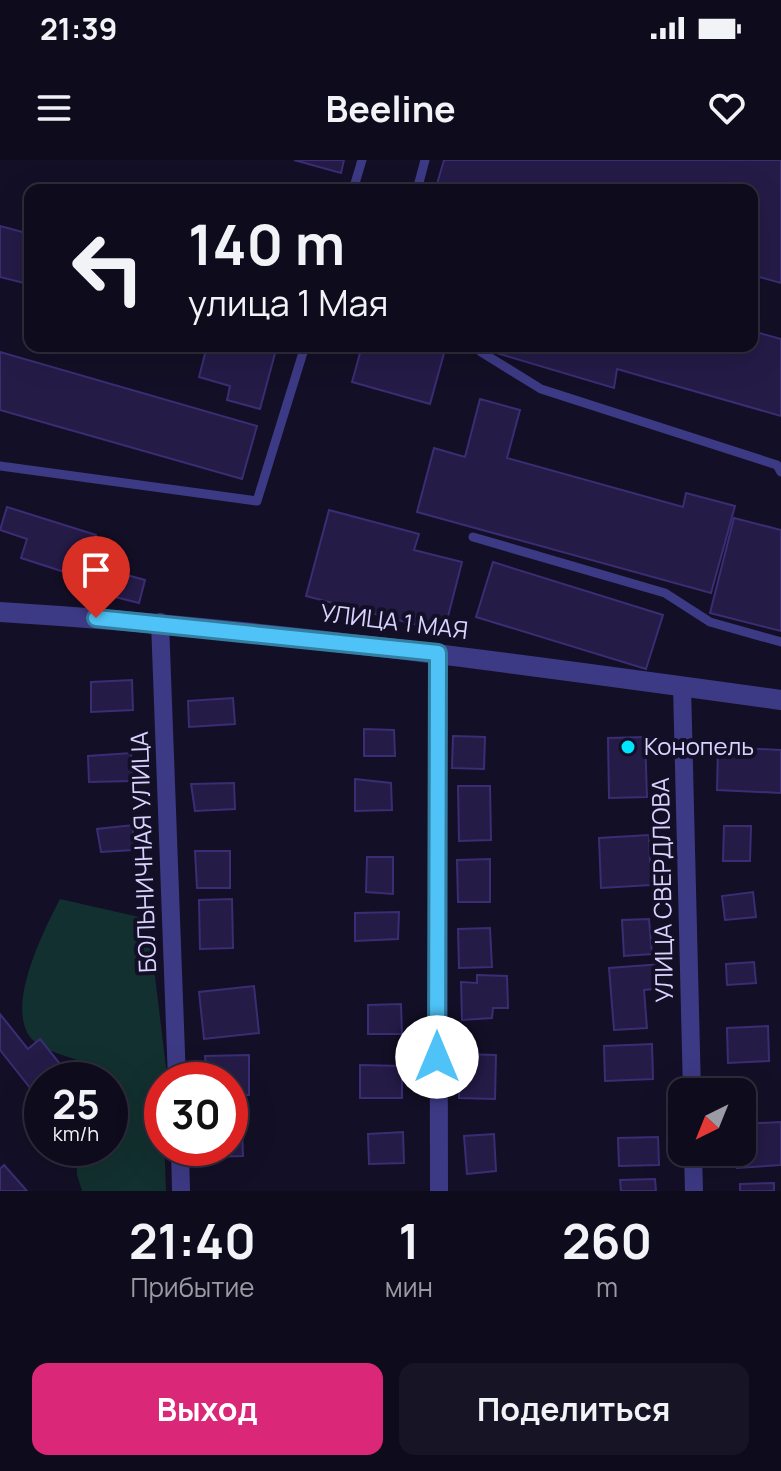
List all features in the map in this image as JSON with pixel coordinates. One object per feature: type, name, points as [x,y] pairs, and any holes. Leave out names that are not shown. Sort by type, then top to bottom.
[{"type":"street","name":"УЛИЦА 1 МАЯ","points":[[0,612],[160,622],[438,653],[781,700]]},
{"type":"street","name":"БОЛЬНИЧНАЯ УЛИЦА","points":[[160,622],[176,1062]]},
{"type":"street","points":[[438,653],[439,1191]]},
{"type":"street","name":"УЛИЦА СВЕРДЛОВА","points":[[682,686],[692,1078]]},
{"type":"street","points":[[180,1166],[181,1191]]},
{"type":"street","points":[[693,1166],[694,1191]]},
{"type":"lane","points":[[355,184],[362,160]]},
{"type":"lane","points":[[419,184],[425,160]]},
{"type":"lane","points":[[0,466],[257,501],[303,352]]},
{"type":"lane","points":[[481,352],[541,389],[777,465],[781,472]]},
{"type":"lane","points":[[473,537],[665,593],[710,622],[781,642]]},
{"type":"green space","points":[[60,899],[148,919],[165,1062],[144,1062],[144,1166],[165,1166],[166,1191],[82,1191],[77,1166],[128,1166],[128,1062],[83,1062],[42,1047],[26,1030],[22,1013],[24,993],[28,972]]},
{"type":"building","points":[[294,160],[344,160],[341,173]]},
{"type":"building","points":[[444,160],[781,160],[781,283],[758,277],[758,184],[437,184]]},
{"type":"building","points":[[0,226],[24,232],[24,283],[0,277]]},
{"type":"building","points":[[758,333],[781,339],[781,416],[617,369],[614,388],[493,352],[758,352]]},
{"type":"building","points":[[0,352],[257,426],[242,479],[0,410]]},
{"type":"building","points":[[205,352],[275,352],[260,409],[227,400],[230,386],[199,377]]},
{"type":"building","points":[[360,352],[444,352],[430,404],[352,382]]},
{"type":"building","points":[[480,399],[520,410],[507,458],[683,507],[686,493],[735,506],[711,593],[417,512],[434,448],[465,457]]},
{"type":"building","points":[[7,507],[96,535],[83,578],[21,558],[27,539],[0,530]]},
{"type":"building","points":[[329,510],[419,534],[414,550],[462,562],[444,632],[306,596]]},
{"type":"building","points":[[734,518],[781,530],[781,631],[710,613]]},
{"type":"building","points":[[493,562],[663,615],[646,669],[476,617]]},
{"type":"building","points":[[105,569],[145,580],[139,603],[99,593]]},
{"type":"building","points":[[132,680],[133,710],[91,712],[91,682]]},
{"type":"building","points":[[233,698],[235,724],[189,727],[188,701]]},
{"type":"building","points":[[364,729],[394,730],[395,756],[364,756]]},
{"type":"building","points":[[453,736],[485,737],[484,769],[452,768]]},
{"type":"building","points":[[645,737],[647,797],[609,798],[608,738]]},
{"type":"building","points":[[718,747],[781,750],[781,793],[717,790]]},
{"type":"building","points":[[131,753],[132,781],[89,782],[88,756]]},
{"type":"building","points":[[355,779],[391,783],[392,810],[355,811]]},
{"type":"building","points":[[234,783],[235,809],[195,811],[191,784]]},
{"type":"building","points":[[458,786],[490,786],[491,840],[459,841]]},
{"type":"building","points":[[133,825],[133,850],[101,852],[97,829]]},
{"type":"building","points":[[724,826],[751,826],[750,861],[723,861]]},
{"type":"building","points":[[649,835],[651,885],[601,888],[599,838]]},
{"type":"building","points":[[195,851],[230,851],[230,888],[197,888]]},
{"type":"building","points":[[367,857],[393,857],[393,894],[366,892]]},
{"type":"building","points":[[490,859],[490,902],[458,902],[457,860]]},
{"type":"building","points":[[753,892],[756,917],[725,920],[722,896]]},
{"type":"building","points":[[232,899],[233,948],[200,949],[199,900]]},
{"type":"building","points":[[399,912],[398,939],[355,941],[355,913]]},
{"type":"building","points":[[649,919],[652,954],[624,956],[622,920]]},
{"type":"building","points":[[490,928],[492,967],[459,968],[458,929]]},
{"type":"building","points":[[754,962],[756,983],[727,985],[726,964]]},
{"type":"building","points":[[662,964],[664,988],[644,990],[647,1028],[614,1030],[609,968]]},
{"type":"building","points":[[477,975],[507,976],[508,1008],[493,1008],[492,1018],[462,1020],[461,982],[477,983]]},
{"type":"building","points":[[254,986],[259,1033],[204,1039],[199,992]]},
{"type":"building","points":[[401,1004],[402,1034],[368,1034],[368,1005]]},
{"type":"building","points":[[0,1014],[28,1049],[40,1039],[59,1062],[24,1062],[24,1080],[0,1050]]},
{"type":"building","points":[[768,1026],[769,1061],[728,1063],[727,1028]]},
{"type":"building","points":[[652,1044],[653,1079],[605,1081],[604,1046]]},
{"type":"building","points":[[460,1054],[496,1055],[495,1099],[459,1098]]},
{"type":"building","points":[[249,1055],[249,1095],[248,1062],[206,1062],[205,1056]]},
{"type":"building","points":[[360,1065],[402,1066],[402,1098],[360,1098]]},
{"type":"building","points":[[781,1122],[781,1165],[737,1168],[756,1166],[756,1123]]},
{"type":"building","points":[[403,1132],[404,1163],[369,1164],[368,1134]]},
{"type":"building","points":[[494,1134],[496,1171],[467,1174],[464,1136]]},
{"type":"building","points":[[658,1137],[659,1165],[619,1166],[618,1138]]},
{"type":"building","points":[[4,1165],[27,1191],[0,1191],[0,1169]]},
{"type":"building","points":[[655,1179],[656,1191],[621,1191],[620,1180]]},
{"type":"building","points":[[774,1183],[774,1191],[740,1191],[740,1184]]},
{"type":"place","name":"Конопель","points":[[628,747]]},
{"type":"route","points":[[96,618],[160,622],[438,653],[437,1057]]}]
